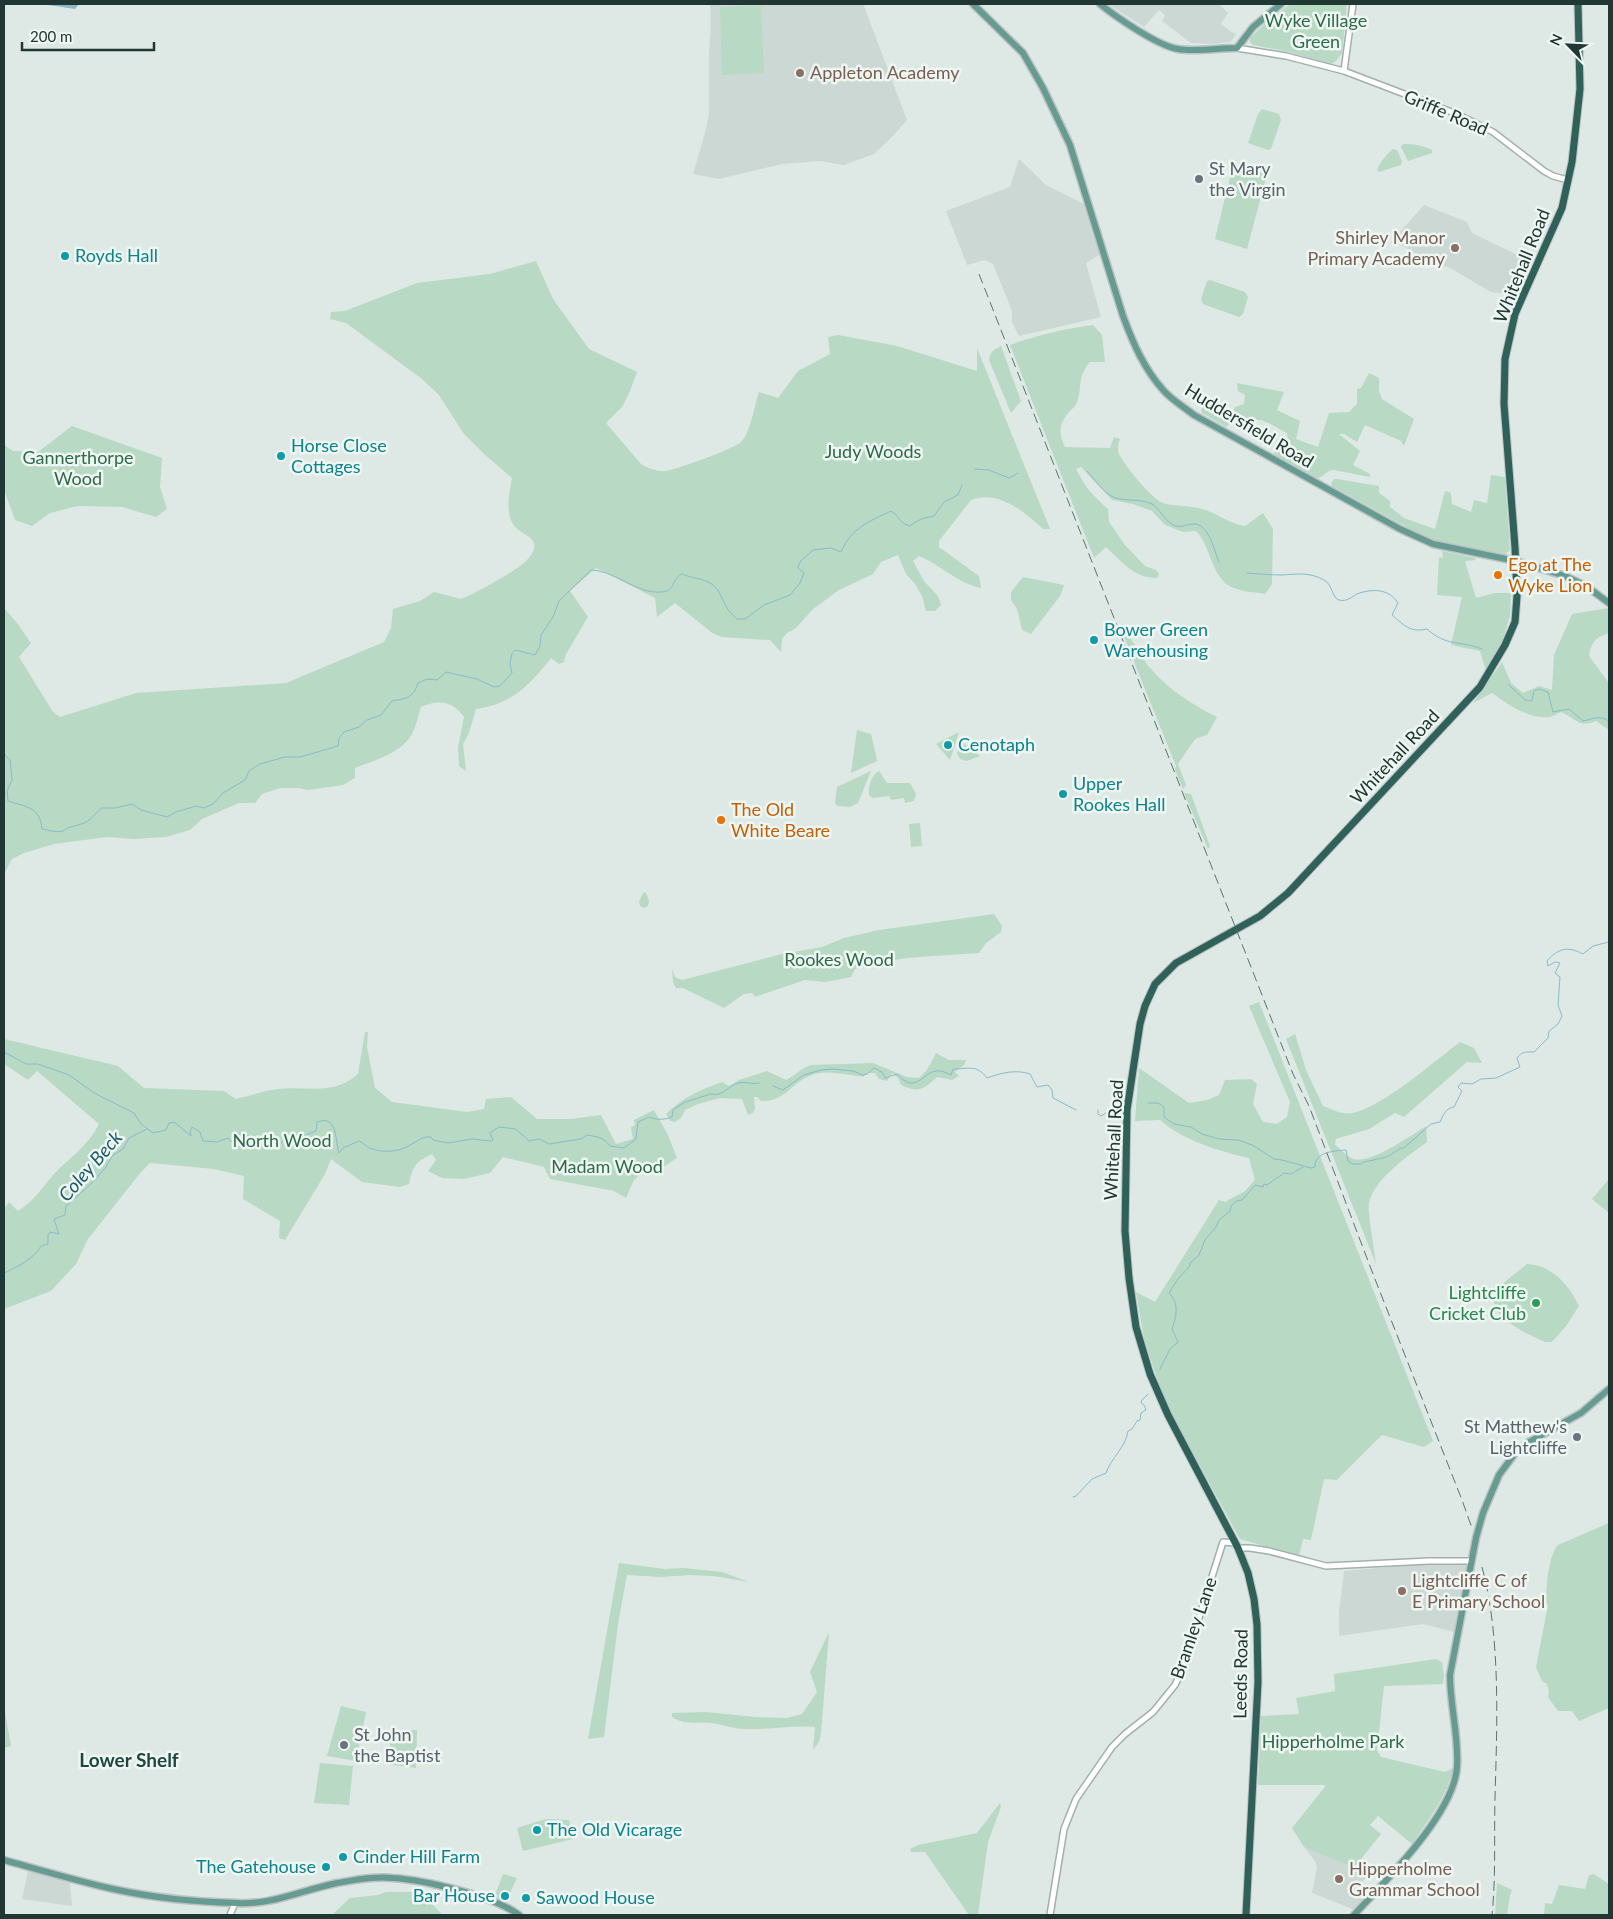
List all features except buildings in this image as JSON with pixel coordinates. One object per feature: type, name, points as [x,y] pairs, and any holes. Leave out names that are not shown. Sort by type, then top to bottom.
[{"type":"highway","name":"Whitehall Road","points":[[1186,1449],[1150,1374],[1136,1327],[1129,1278],[1125,1231],[1127,1110],[1137,1040],[1145,1006],[1155,984],[1172,967],[1260,916],[1288,893],[1480,687],[1505,644],[1514,622],[1517,596],[1504,404],[1505,359],[1516,314],[1562,208],[1572,162],[1580,89],[1578,4]]},
{"type":"highway","name":"Leeds Road","points":[[1186,1449],[1236,1546],[1248,1573],[1254,1599],[1259,1656],[1246,1915]]},
{"type":"main road","points":[[1100,4],[1144,34],[1169,47],[1187,50],[1237,48],[1253,27],[1281,4]]},
{"type":"main road","name":"Huddersfield Road","points":[[974,5],[1023,53],[1043,88],[1070,145],[1132,338],[1142,362],[1164,391],[1194,415],[1400,529],[1433,544],[1516,561],[1565,576],[1586,586],[1609,602]]},
{"type":"main road","points":[[1354,1915],[1383,1884],[1425,1833],[1444,1805],[1456,1777],[1457,1759],[1450,1675],[1471,1562],[1486,1505],[1494,1485],[1508,1462],[1529,1442],[1581,1413],[1609,1389]]},
{"type":"main road","points":[[4,1860],[113,1889],[165,1898],[236,1903],[258,1903],[279,1900],[336,1883],[367,1878],[394,1878],[456,1889],[496,1903],[519,1915]]},
{"type":"street","points":[[1344,71],[1353,4]]},
{"type":"street","name":"Griffe Road","points":[[1237,48],[1286,56],[1344,71],[1457,114],[1484,126],[1544,171],[1553,176],[1568,180]]},
{"type":"street","name":"Bramley Lane","points":[[1050,1915],[1064,1829],[1076,1799],[1119,1738],[1153,1712],[1179,1678],[1223,1542],[1236,1546]]},
{"type":"street","points":[[1236,1546],[1260,1549],[1326,1566],[1430,1560],[1471,1562]]},
{"type":"street","points":[[230,1915],[236,1903]]},
{"type":"shaded area","name":"Appleton Academy","points":[[710,4],[865,4],[864,6],[907,120],[874,154],[844,165],[820,161],[782,164],[719,179],[693,174],[709,114]]},
{"type":"shaded area","points":[[1108,4],[1219,4],[1228,13],[1221,24],[1236,35],[1230,42],[1211,44],[1191,43],[1162,21],[1165,15],[1159,10],[1144,27]]},
{"type":"shaded area","points":[[1019,159],[1046,185],[1084,204],[1100,254],[1086,263],[1101,317],[1019,336],[1012,322],[1012,311],[993,264],[985,260],[967,265],[946,211],[1010,187]]},
{"type":"shaded area","name":"Shirley Manor Primary Academy","points":[[1424,205],[1467,222],[1472,233],[1530,261],[1512,293],[1491,292],[1450,268],[1430,261],[1401,245],[1391,242]]},
{"type":"shaded area","name":"Lightcliffe C of E Primary School","points":[[1464,1563],[1467,1566],[1454,1632],[1423,1624],[1339,1636],[1339,1612],[1344,1571]]},
{"type":"shaded area","name":"Hipperholme Grammar School","points":[[1304,1847],[1369,1874],[1355,1891],[1363,1900],[1355,1910],[1312,1893],[1317,1867],[1315,1861]]},
{"type":"shaded area","points":[[28,1871],[70,1883],[72,1906],[22,1899]]},
{"type":"green space","name":"Wyke Village Green","points":[[1290,4],[1347,4],[1342,53],[1336,61],[1331,64],[1289,52],[1253,45],[1250,42],[1250,38],[1270,19]]},
{"type":"green space","points":[[761,6],[764,73],[722,75],[720,7]]},
{"type":"green space","points":[[1262,109],[1279,114],[1281,120],[1271,149],[1268,150],[1248,143],[1258,114]]},
{"type":"green space","points":[[1403,144],[1425,147],[1432,150],[1432,153],[1408,161],[1401,147]]},
{"type":"green space","points":[[1393,149],[1397,150],[1402,161],[1401,165],[1379,172],[1377,170],[1380,164]]},
{"type":"green space","points":[[1233,165],[1267,174],[1247,249],[1215,239]]},
{"type":"green space","name":"Judy Woods","points":[[536,261],[553,299],[589,349],[637,372],[622,407],[606,423],[641,464],[656,470],[666,471],[682,467],[741,442],[750,426],[759,392],[778,398],[798,371],[830,354],[828,337],[838,335],[897,346],[977,371],[977,348],[1050,529],[1043,529],[1019,509],[1001,500],[981,497],[971,500],[939,541],[939,547],[979,576],[981,588],[964,582],[919,556],[913,561],[924,581],[938,596],[941,605],[935,611],[926,611],[922,596],[906,574],[898,555],[881,562],[873,574],[839,590],[813,609],[796,628],[787,633],[782,639],[781,652],[770,640],[721,637],[711,632],[675,603],[657,617],[655,598],[596,568],[570,591],[588,617],[566,654],[564,662],[559,664],[551,658],[528,685],[519,692],[500,703],[476,709],[469,733],[463,744],[466,771],[459,766],[458,748],[464,717],[455,708],[445,703],[427,704],[421,707],[412,734],[407,741],[394,751],[355,768],[355,778],[343,785],[308,790],[280,788],[262,794],[255,803],[239,803],[202,819],[190,830],[166,837],[134,839],[107,837],[54,844],[24,853],[12,859],[4,874],[4,608],[31,643],[19,657],[53,712],[60,717],[136,693],[286,683],[384,642],[391,628],[393,609],[420,601],[434,592],[461,599],[502,577],[528,559],[534,549],[533,541],[515,526],[509,514],[508,506],[512,478],[464,434],[439,395],[422,379],[346,323],[330,319],[331,312],[345,311],[417,283],[490,274]]},
{"type":"green space","points":[[1210,280],[1245,292],[1248,297],[1243,314],[1239,317],[1203,304],[1201,299],[1207,281]]},
{"type":"green space","points":[[1093,325],[1102,335],[1105,362],[1090,362],[1083,373],[1079,397],[1075,406],[1061,425],[1061,437],[1065,447],[1110,448],[1114,437],[1120,439],[1118,450],[1122,459],[1146,489],[1163,503],[1202,509],[1245,526],[1263,513],[1273,529],[1272,584],[1265,594],[1241,590],[1226,584],[1216,571],[1196,531],[1183,532],[1165,525],[1152,511],[1133,504],[1112,500],[1081,467],[1076,469],[1090,491],[1108,509],[1109,522],[1125,545],[1145,566],[1156,570],[1159,574],[1157,578],[1135,572],[1106,547],[1094,558],[1010,345],[1030,338]]},
{"type":"green space","points":[[1001,346],[1021,401],[1011,413],[989,360],[991,353]]},
{"type":"green space","points":[[1369,373],[1379,378],[1379,390],[1382,399],[1414,419],[1404,446],[1401,441],[1365,425],[1357,442],[1344,434],[1339,434],[1360,451],[1353,465],[1370,474],[1370,477],[1334,470],[1317,478],[1273,454],[1288,439],[1287,433],[1267,422],[1256,419],[1237,421],[1226,427],[1202,413],[1201,410],[1203,407],[1211,406],[1215,411],[1226,410],[1233,412],[1235,407],[1244,404],[1245,395],[1238,391],[1237,383],[1284,392],[1277,410],[1300,421],[1296,439],[1318,447],[1329,413],[1349,412],[1357,404],[1357,389],[1361,388]]},
{"type":"green space","name":"Gannerthorpe Wood","points":[[72,426],[162,458],[160,487],[167,509],[156,517],[122,507],[78,506],[50,513],[32,526],[15,520],[4,490],[4,445],[13,451],[38,452]]},
{"type":"green space","points":[[1491,475],[1505,477],[1510,550],[1505,554],[1442,542],[1423,536],[1332,486],[1331,483],[1334,479],[1337,479],[1379,486],[1379,493],[1390,501],[1390,507],[1404,518],[1435,529],[1445,491],[1451,493],[1452,504],[1471,512],[1474,500],[1487,503]]},
{"type":"green space","points":[[1442,551],[1475,558],[1476,560],[1465,561],[1476,598],[1495,593],[1511,593],[1510,616],[1503,639],[1486,671],[1480,651],[1451,645],[1462,597],[1437,595],[1439,557],[1443,558]]},
{"type":"green space","points":[[1023,577],[1064,585],[1060,596],[1031,634],[1022,630],[1017,609],[1011,600],[1011,592]]},
{"type":"green space","points":[[1609,608],[1609,633],[1595,641],[1589,656],[1609,683],[1609,730],[1596,721],[1585,724],[1581,723],[1561,712],[1550,717],[1527,714],[1492,693],[1473,703],[1502,662],[1511,683],[1523,693],[1539,686],[1552,690],[1554,655],[1572,614]]},
{"type":"green space","points":[[1122,623],[1143,659],[1158,677],[1182,697],[1217,717],[1207,735],[1195,739],[1178,764],[1186,785],[1183,789],[1175,770],[1176,766],[1122,632]]},
{"type":"green space","points":[[857,730],[871,734],[877,761],[851,773]]},
{"type":"green space","points":[[959,732],[950,760],[936,744]]},
{"type":"green space","points":[[962,742],[980,756],[967,761],[960,759],[957,753]]},
{"type":"green space","points":[[871,771],[858,803],[850,807],[837,806],[835,803],[837,787]]},
{"type":"green space","points":[[879,771],[887,783],[910,783],[916,794],[914,801],[905,803],[904,798],[891,800],[889,796],[873,798],[869,795],[871,781]]},
{"type":"green space","points":[[1184,793],[1191,794],[1210,846],[1208,849]]},
{"type":"green space","points":[[920,823],[922,846],[911,847],[909,824]]},
{"type":"green space","points":[[644,892],[649,901],[648,906],[644,908],[640,906],[639,901]]},
{"type":"green space","name":"Rookes Wood","points":[[994,914],[1002,926],[1001,932],[986,943],[979,953],[885,961],[855,969],[851,977],[825,982],[805,980],[755,997],[752,993],[744,994],[724,1008],[683,988],[676,988],[673,982],[672,968],[675,977],[682,980],[782,954],[822,947],[844,938],[879,930]]},
{"type":"green space","points":[[1259,1002],[1433,1441],[1424,1447],[1382,1435],[1337,1480],[1324,1479],[1311,1540],[1303,1539],[1299,1556],[1240,1539],[1165,1402],[1144,1339],[1136,1292],[1155,1302],[1219,1200],[1225,1202],[1245,1191],[1255,1180],[1249,1158],[1191,1139],[1160,1120],[1135,1121],[1139,1068],[1189,1103],[1207,1100],[1219,1095],[1225,1080],[1251,1079],[1257,1084],[1253,1104],[1263,1122],[1277,1124],[1287,1117],[1290,1102],[1249,1006]]},
{"type":"green space","points":[[365,1032],[368,1032],[367,1047],[375,1088],[392,1102],[467,1112],[484,1109],[486,1099],[511,1097],[537,1119],[571,1119],[601,1115],[616,1144],[633,1139],[631,1127],[635,1125],[634,1120],[654,1110],[668,1135],[677,1158],[663,1167],[646,1168],[634,1180],[626,1198],[614,1191],[550,1179],[544,1167],[503,1157],[490,1173],[464,1179],[442,1178],[428,1171],[436,1160],[432,1154],[416,1165],[409,1184],[400,1187],[362,1182],[331,1159],[325,1174],[285,1240],[279,1238],[280,1221],[243,1199],[244,1176],[214,1169],[150,1163],[88,1239],[76,1264],[51,1291],[4,1309],[4,1209],[9,1202],[18,1211],[29,1203],[54,1174],[84,1145],[99,1124],[37,1071],[28,1080],[4,1064],[4,1039],[118,1066],[144,1088],[224,1091],[236,1099],[277,1089],[330,1088],[349,1081],[358,1074]]},
{"type":"green space","points":[[1295,1034],[1306,1070],[1323,1106],[1338,1112],[1353,1113],[1379,1102],[1460,1042],[1474,1048],[1482,1063],[1467,1062],[1404,1117],[1395,1113],[1369,1129],[1336,1139],[1335,1145],[1347,1155],[1354,1159],[1361,1159],[1391,1148],[1426,1126],[1427,1142],[1393,1168],[1372,1194],[1369,1208],[1376,1264],[1286,1039]]},
{"type":"green space","points":[[936,1053],[949,1060],[966,1060],[964,1065],[955,1072],[959,1076],[952,1080],[937,1077],[920,1089],[912,1089],[901,1085],[899,1079],[892,1073],[887,1081],[879,1079],[875,1073],[867,1073],[863,1077],[823,1073],[805,1078],[777,1098],[761,1101],[754,1097],[755,1109],[753,1113],[748,1115],[742,1099],[720,1098],[685,1110],[681,1118],[675,1122],[670,1121],[666,1114],[685,1099],[706,1088],[722,1082],[729,1086],[739,1080],[767,1071],[786,1080],[811,1065],[873,1063],[907,1077],[919,1078],[927,1070]]},
{"type":"green space","points":[[1609,1179],[1609,1213],[1592,1199]]},
{"type":"green space","name":"Lightcliffe Cricket Club","points":[[1527,1264],[1536,1265],[1552,1272],[1565,1284],[1579,1306],[1566,1326],[1552,1342],[1545,1342],[1509,1323],[1496,1308],[1494,1299],[1497,1290]]},
{"type":"green space","points":[[1609,1523],[1609,1708],[1579,1721],[1572,1711],[1558,1711],[1548,1697],[1547,1684],[1542,1681],[1536,1667],[1548,1605],[1546,1604],[1546,1590],[1548,1573],[1552,1557],[1558,1545]]},
{"type":"green space","points":[[619,1563],[665,1569],[684,1568],[722,1572],[749,1582],[714,1576],[661,1577],[627,1575],[618,1624],[604,1737],[588,1739]]},
{"type":"green space","points":[[829,1632],[821,1734],[819,1742],[813,1750],[815,1727],[741,1729],[710,1723],[686,1722],[672,1717],[672,1713],[706,1712],[787,1718],[802,1714],[817,1692],[810,1672]]},
{"type":"green space","name":"Hipperholme Park","points":[[1436,1659],[1442,1662],[1443,1684],[1384,1686],[1377,1750],[1381,1757],[1445,1772],[1453,1768],[1442,1798],[1412,1844],[1378,1816],[1370,1825],[1381,1834],[1354,1868],[1304,1847],[1292,1828],[1325,1785],[1258,1785],[1261,1716],[1299,1714],[1296,1698],[1335,1691],[1334,1674]]},
{"type":"green space","points":[[341,1706],[366,1712],[356,1761],[327,1756]]},
{"type":"green space","points":[[4,1712],[11,1746],[4,1748]]},
{"type":"green space","points":[[393,1730],[417,1730],[416,1768],[386,1764]]},
{"type":"green space","points":[[320,1763],[353,1766],[349,1805],[314,1803]]},
{"type":"green space","points":[[1000,1803],[1001,1807],[988,1842],[978,1915],[969,1915],[925,1852],[911,1852],[910,1849],[918,1845],[977,1833]]},
{"type":"green space","points":[[546,1819],[569,1820],[573,1839],[523,1851],[517,1828]]},
{"type":"green space","points":[[503,1874],[517,1878],[510,1893],[504,1890],[499,1900],[494,1898]]},
{"type":"green space","points":[[1594,1874],[1609,1884],[1609,1915],[1544,1915],[1545,1903],[1552,1904],[1559,1885],[1585,1889],[1589,1875]]},
{"type":"green space","points":[[1497,1883],[1512,1890],[1507,1915],[1495,1915]]},
{"type":"green space","points":[[386,1892],[414,1892],[430,1902],[443,1915],[332,1915],[350,1898],[378,1895]]},
{"type":"water","points":[[41,4],[79,4],[75,9]]},
{"type":"waterway","points":[[975,469],[989,470],[1009,478],[1018,473]]},
{"type":"waterway","points":[[1087,471],[1101,488],[1115,498],[1152,504],[1173,525],[1196,524],[1201,526],[1208,534],[1219,562]]},
{"type":"waterway","points":[[4,754],[10,760],[12,780],[7,791],[8,801],[27,807],[35,812],[39,816],[42,829],[55,832],[63,831],[87,821],[101,808],[115,808],[132,804],[141,810],[167,817],[196,806],[204,808],[213,804],[223,793],[245,780],[249,771],[260,764],[285,757],[300,757],[338,746],[339,738],[344,732],[359,727],[367,720],[381,715],[392,701],[408,697],[414,692],[418,683],[427,679],[437,680],[446,672],[477,679],[494,687],[500,686],[512,673],[510,664],[512,653],[515,650],[535,655],[540,646],[541,635],[553,617],[559,601],[591,570],[601,571],[638,588],[657,592],[669,590],[679,575],[682,574],[703,580],[716,587],[728,610],[737,619],[745,619],[764,605],[790,595],[800,583],[804,573],[798,568],[800,562],[813,550],[831,548],[841,552],[850,537],[862,526],[891,511],[909,526],[921,519],[934,516],[944,502],[958,495],[962,485]]},
{"type":"waterway","points":[[1247,573],[1303,574],[1319,577],[1327,582],[1335,597],[1339,600],[1349,599],[1357,594],[1369,591],[1385,592],[1398,603],[1392,615],[1408,627],[1416,630],[1427,629],[1434,635],[1447,641],[1482,649]]},
{"type":"waterway","points":[[1509,685],[1525,700],[1532,701],[1534,691],[1539,689],[1548,692],[1553,712],[1569,709],[1583,721],[1603,718],[1609,722]]},
{"type":"waterway","points":[[1148,1103],[1158,1103],[1164,1107],[1164,1117],[1174,1124],[1191,1127],[1202,1134],[1219,1139],[1238,1140],[1254,1146],[1274,1159],[1311,1168],[1315,1167],[1321,1155],[1336,1151],[1346,1150],[1348,1161],[1352,1164],[1361,1164],[1387,1157],[1404,1148],[1431,1124],[1440,1122],[1447,1110],[1454,1107],[1462,1091],[1458,1087],[1461,1083],[1472,1084],[1481,1079],[1496,1078],[1520,1067],[1517,1058],[1524,1052],[1534,1052],[1548,1038],[1549,1031],[1558,1024],[1562,1016],[1558,1005],[1560,977],[1555,973],[1560,963],[1555,962],[1548,966],[1547,961],[1555,953],[1568,949],[1583,954],[1593,946],[1609,942]]},
{"type":"waterway","name":"Coley Beck","points":[[4,1052],[26,1064],[38,1064],[69,1075],[96,1094],[134,1113],[141,1124],[153,1133],[166,1130],[169,1123],[174,1122],[191,1136],[192,1127],[200,1132],[203,1141],[217,1142],[228,1138],[235,1145],[237,1142],[234,1137],[235,1134],[240,1134],[251,1137],[263,1148],[272,1141],[280,1143],[289,1137],[298,1138],[316,1131],[317,1122],[324,1121],[332,1125],[339,1153],[343,1148],[359,1141],[370,1148],[386,1151],[401,1149],[425,1137],[431,1137],[433,1140],[448,1143],[472,1139],[491,1141],[493,1140],[490,1133],[499,1127],[516,1129],[529,1141],[539,1139],[549,1144],[581,1139],[587,1135],[603,1139],[610,1146],[624,1148],[636,1139],[638,1122],[649,1117],[654,1119],[672,1117],[673,1110],[685,1102],[711,1094],[722,1093],[734,1084],[743,1082],[759,1083]]},
{"type":"waterway","name":"Coley Beck","points":[[773,1086],[783,1090],[804,1075],[833,1069],[853,1071],[863,1075],[874,1068],[882,1072],[885,1078],[897,1074],[909,1083],[914,1083],[936,1071],[942,1071],[951,1075],[953,1069],[976,1069],[987,1078],[1003,1073],[1019,1072],[1030,1074],[1037,1087],[1048,1085],[1052,1090],[1053,1098],[1076,1110]]},
{"type":"waterway","name":"Coley Beck","points":[[1098,1110],[1098,1114],[1101,1116],[1119,1105]]},
{"type":"waterway","name":"Coley Beck","points":[[4,1273],[25,1262],[41,1246],[48,1244],[50,1232],[59,1234],[54,1219],[65,1215],[66,1206],[92,1183],[106,1167],[112,1156],[123,1149],[129,1138],[147,1129]]},
{"type":"waterway","points":[[1160,1369],[1170,1349],[1178,1342],[1172,1329],[1176,1305],[1169,1293],[1191,1262],[1199,1255],[1205,1240],[1216,1227],[1219,1220],[1230,1211],[1231,1206],[1236,1201],[1242,1200],[1255,1185],[1263,1187],[1264,1184],[1267,1185],[1284,1173],[1291,1174],[1303,1167]]},
{"type":"waterway","points":[[1073,1497],[1092,1479],[1106,1473],[1127,1437],[1128,1431],[1140,1420],[1141,1413],[1146,1410],[1141,1403],[1148,1394]]},
{"type":"railway","points":[[979,274],[1293,1074],[1309,1106],[1472,1528]]},
{"type":"railway","points":[[1482,1567],[1492,1622],[1496,1682],[1492,1915]]},
{"type":"place","name":"Appleton Academy","points":[[800,73]]},
{"type":"place","name":"St Mary the Virgin","points":[[1199,179]]},
{"type":"place","name":"Shirley Manor Primary Academy","points":[[1455,248]]},
{"type":"place","name":"Royds Hall","points":[[65,256]]},
{"type":"place","name":"Horse Close Cottages","points":[[281,456]]},
{"type":"place","name":"Ego at The Wyke Lion","points":[[1498,575]]},
{"type":"place","name":"Bower Green Warehousing","points":[[1094,640]]},
{"type":"place","name":"Cenotaph","points":[[948,745]]},
{"type":"place","name":"Upper Rookes Hall","points":[[1063,794]]},
{"type":"place","name":"The Old White Beare","points":[[721,820]]},
{"type":"place","name":"Lightcliffe Cricket Club","points":[[1536,1303]]},
{"type":"place","name":"St Matthew's Lightcliffe","points":[[1577,1437]]},
{"type":"place","name":"Lightcliffe C of E Primary School","points":[[1402,1591]]},
{"type":"place","name":"St John the Baptist","points":[[344,1745]]},
{"type":"place","name":"The Old Vicarage","points":[[537,1830]]},
{"type":"place","name":"Cinder Hill Farm","points":[[343,1857]]},
{"type":"place","name":"The Gatehouse","points":[[326,1867]]},
{"type":"place","name":"Hipperholme Grammar School","points":[[1339,1879]]},
{"type":"place","name":"Bar House","points":[[505,1896]]},
{"type":"place","name":"Sawood House","points":[[526,1898]]},
{"type":"district","name":"Lower Shelf","points":[[129,1760]]},
{"type":"park label","name":"North Wood","points":[[282,1141]]},
{"type":"park label","name":"Madam Wood","points":[[607,1167]]}]
